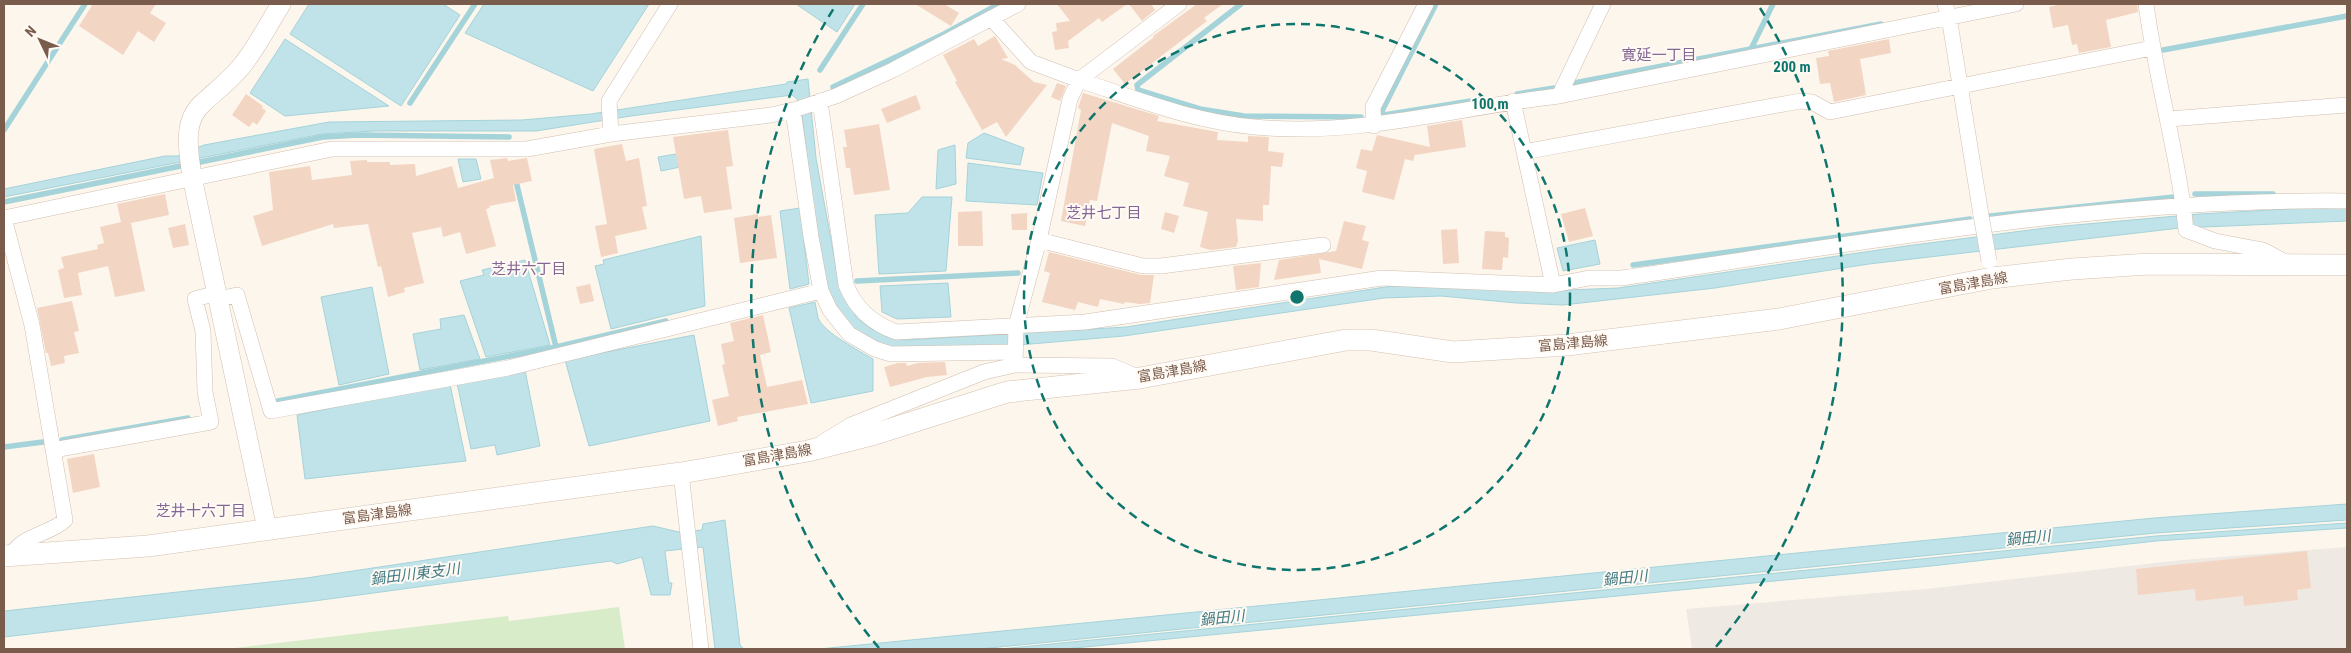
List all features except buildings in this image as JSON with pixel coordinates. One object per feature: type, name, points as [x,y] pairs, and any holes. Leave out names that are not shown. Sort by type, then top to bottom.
[{"type":"main road","name":"富島津島線","points":[[8,556],[148,546],[681,473],[808,451],[875,434],[1007,392],[1140,378],[1346,340],[1371,340],[1453,352],[1567,345],[1779,319],[1990,270],[2072,269],[2149,264],[2347,265]]},
{"type":"street","points":[[268,529],[192,174],[188,132],[192,120],[202,103],[216,92],[240,67],[281,4]]},
{"type":"street","points":[[611,134],[609,101],[670,4]]},
{"type":"street","points":[[8,556],[19,544],[58,527],[65,520],[32,325],[4,218],[192,174],[332,149],[527,149],[611,134],[795,110],[893,70],[1018,4]]},
{"type":"street","points":[[1015,355],[1016,326],[1039,240],[1070,99],[1079,80],[1179,4]]},
{"type":"street","points":[[1374,126],[1373,108],[1426,4]]},
{"type":"street","points":[[1560,96],[1603,4]]},
{"type":"street","points":[[992,18],[1032,62],[1079,80],[1197,118],[1245,126],[1322,128],[1374,126],[1513,101],[1560,96],[1947,10],[2016,4]]},
{"type":"street","points":[[2146,4],[2152,48],[2168,120],[2186,230],[2215,241],[2263,250],[2290,264]]},
{"type":"street","points":[[1947,10],[1990,270]]},
{"type":"street","points":[[1524,152],[1800,101],[1812,102],[1830,112],[1961,88],[2152,48]]},
{"type":"street","points":[[820,101],[846,284],[857,305],[864,313],[884,328],[896,332],[1085,322],[1382,278],[1553,285],[1589,278],[1622,278],[1970,227],[2288,201],[2347,201]]},
{"type":"street","points":[[1513,101],[1553,285]]},
{"type":"street","points":[[2168,120],[2347,105]]},
{"type":"street","points":[[795,110],[810,237],[821,291],[830,310],[849,334],[875,349],[891,354],[1015,355],[1112,366],[1140,378]]},
{"type":"street","points":[[1039,240],[1143,266],[1161,266],[1323,245]]},
{"type":"street","points":[[53,450],[211,422],[205,392],[203,330],[195,299],[237,295],[271,411],[508,368],[821,291]]},
{"type":"street","points":[[808,451],[851,425],[984,372],[1015,355]]},
{"type":"street","points":[[681,473],[701,649]]},
{"type":"shaded area","points":[[2347,547],[2347,649],[1692,649],[1686,609],[1926,589],[2182,560]]},
{"type":"green space","points":[[619,607],[625,649],[227,649],[508,616],[509,621]]},
{"type":"water","points":[[309,4],[443,4],[460,15],[401,106],[290,34]]},
{"type":"water","points":[[484,4],[649,4],[593,91],[465,33]]},
{"type":"water","points":[[796,4],[855,4],[837,32]]},
{"type":"water","points":[[285,39],[389,106],[285,116],[250,93]]},
{"type":"water","points":[[808,79],[816,158],[840,289],[857,318],[887,337],[906,340],[1126,327],[1392,286],[1543,291],[1618,288],[1906,246],[2053,227],[2199,214],[2340,206],[2347,207],[2347,221],[2180,228],[1869,264],[1715,288],[1563,305],[1441,296],[1384,298],[1124,336],[996,347],[895,349],[858,336],[841,316],[826,288],[817,237],[802,115],[797,99],[792,95],[631,116],[536,131],[375,131],[322,134],[4,197],[4,189],[165,156],[178,156],[204,145],[329,122],[522,120],[591,114]]},
{"type":"water","points":[[984,133],[1024,148],[1020,165],[966,158],[968,143]]},
{"type":"water","points":[[955,145],[956,184],[936,189],[938,150]]},
{"type":"water","points":[[682,153],[685,166],[661,171],[658,157]]},
{"type":"water","points":[[458,159],[476,159],[481,179],[463,182]]},
{"type":"water","points":[[968,163],[1043,173],[1037,205],[966,201]]},
{"type":"water","points":[[922,197],[952,197],[946,271],[879,274],[875,215],[908,213]]},
{"type":"water","points":[[800,208],[809,284],[790,289],[780,211]]},
{"type":"water","points":[[701,236],[705,306],[611,329],[595,266],[604,264],[603,260]]},
{"type":"water","points":[[1595,240],[1600,264],[1563,271],[1557,248]]},
{"type":"water","points":[[525,260],[550,345],[486,357],[460,281],[484,275],[482,270]]},
{"type":"water","points":[[948,283],[951,317],[897,319],[882,312],[880,286]]},
{"type":"water","points":[[372,287],[389,374],[339,385],[321,297]]},
{"type":"water","points":[[815,302],[818,318],[827,330],[873,359],[873,391],[811,403],[789,308]]},
{"type":"water","points":[[464,315],[480,359],[420,370],[413,334],[441,329],[440,319]]},
{"type":"water","points":[[694,335],[710,421],[589,446],[565,360]]},
{"type":"water","points":[[525,370],[540,446],[497,455],[495,445],[471,449],[457,383]]},
{"type":"water","points":[[450,384],[466,461],[305,479],[297,415]]},
{"type":"water","name":"鍋田川","points":[[2347,504],[2347,520],[2156,533],[979,649],[819,649],[2154,518]]},
{"type":"water","name":"鍋田川東支川","points":[[725,520],[740,645],[744,649],[715,649],[703,547],[665,551],[669,583],[672,583],[670,595],[651,595],[642,557],[617,564],[611,561],[314,601],[4,637],[4,611],[306,578],[653,526],[679,532],[702,530],[703,524]]},
{"type":"water","points":[[2347,523],[2347,528],[2156,541],[1931,566],[1064,649],[1000,649],[2156,536]]},
{"type":"waterway","points":[[4,130],[85,4]]},
{"type":"waterway","points":[[410,103],[475,4]]},
{"type":"waterway","points":[[820,70],[863,4]]},
{"type":"waterway","points":[[833,87],[944,34],[999,4]]},
{"type":"waterway","points":[[1241,4],[1137,85],[1138,90],[1200,109],[1244,116],[1361,117]]},
{"type":"waterway","points":[[1436,4],[1382,111],[1384,115],[1483,99]]},
{"type":"waterway","points":[[1751,49],[1773,4]]},
{"type":"waterway","points":[[2163,50],[2347,16]]},
{"type":"waterway","points":[[1574,83],[1881,24]]},
{"type":"waterway","points":[[1517,94],[1554,88]]},
{"type":"waterway","points":[[4,202],[323,137],[359,135],[509,137]]},
{"type":"waterway","points":[[515,177],[556,347],[666,321]]},
{"type":"waterway","points":[[2195,194],[2273,194]]},
{"type":"waterway","points":[[1990,216],[2174,197]]},
{"type":"waterway","points":[[1633,265],[1970,219]]},
{"type":"waterway","points":[[857,281],[1018,273]]},
{"type":"waterway","points":[[278,401],[556,347]]},
{"type":"waterway","points":[[62,440],[188,418]]},
{"type":"waterway","points":[[4,447],[43,442]]},
{"type":"district","name":"寛延一丁目","points":[[1659,55]]},
{"type":"district","name":"芝井七丁目","points":[[1104,213]]},
{"type":"district","name":"芝井六丁目","points":[[529,269]]},
{"type":"district","name":"芝井十六丁目","points":[[201,511]]}]
